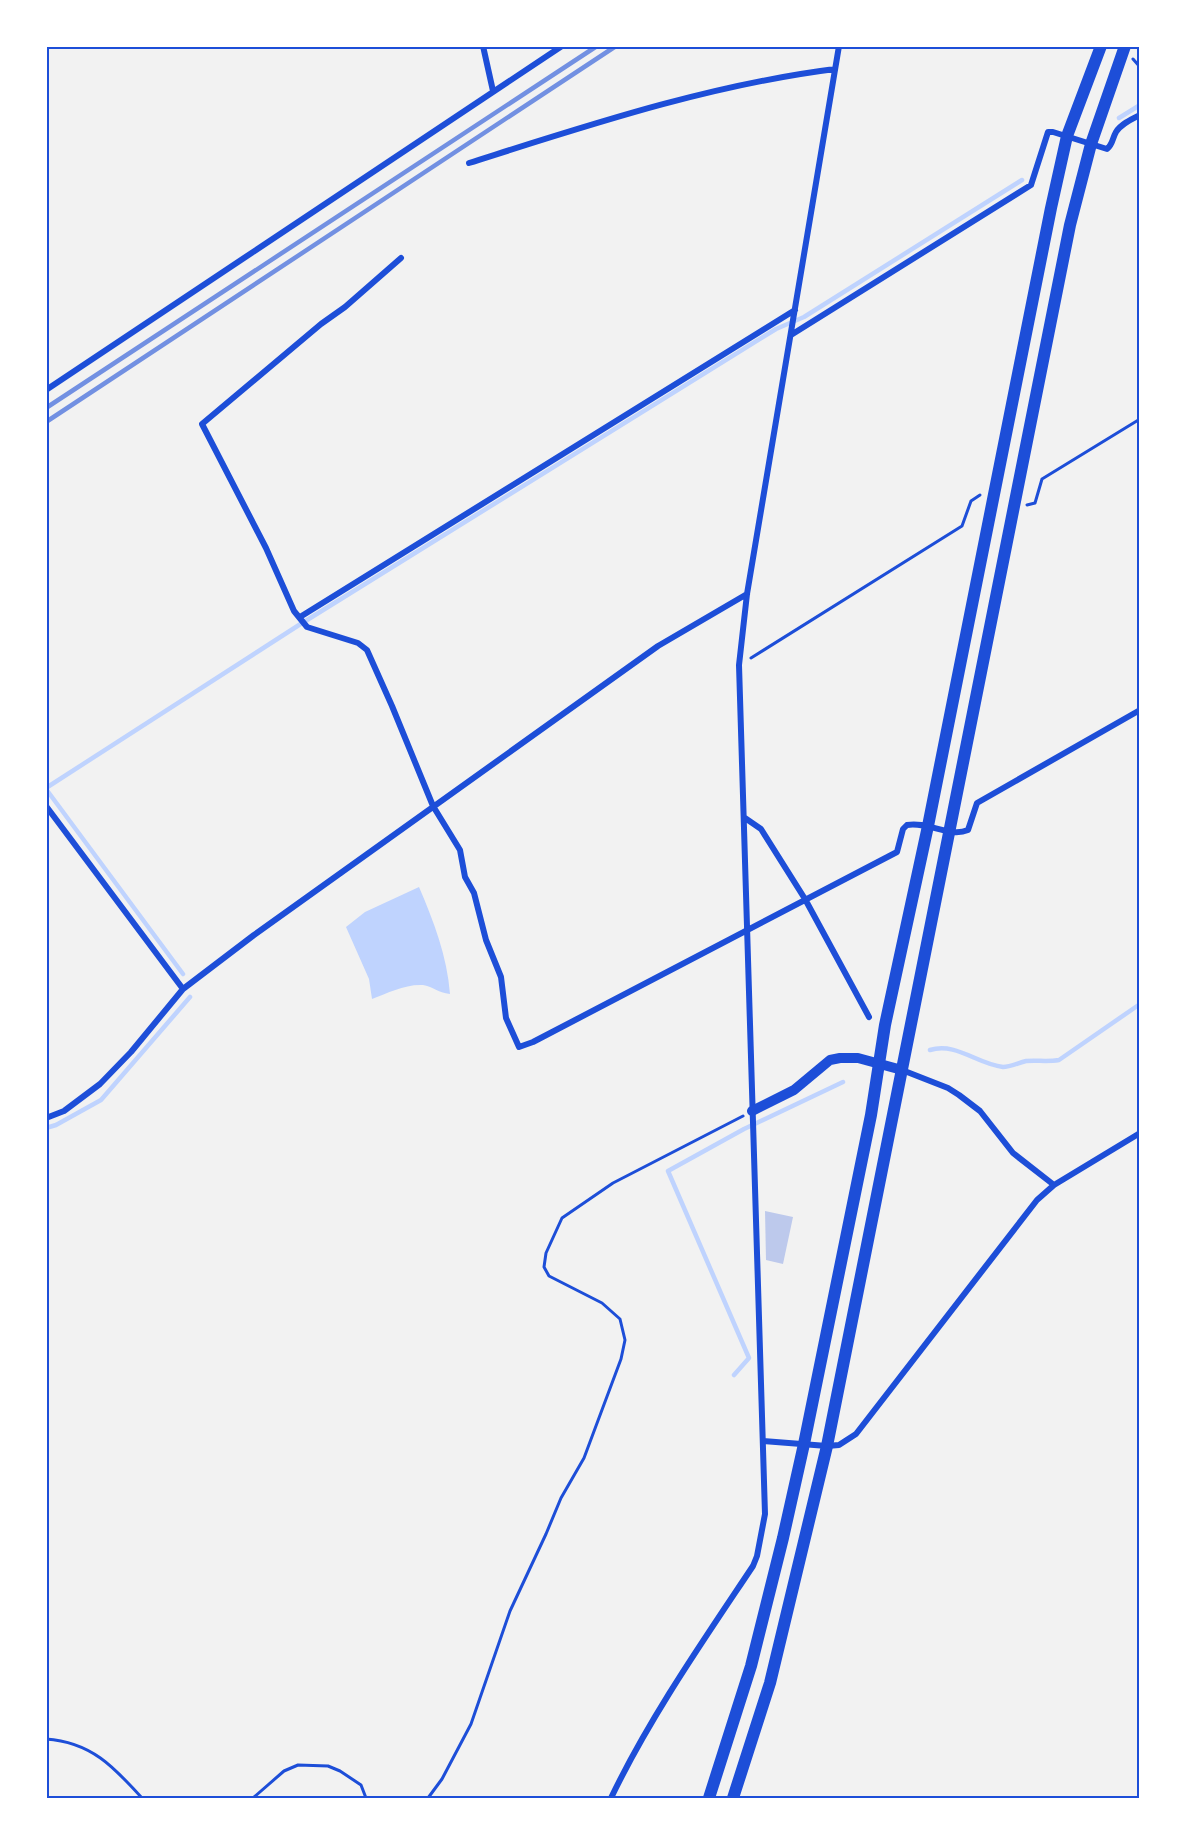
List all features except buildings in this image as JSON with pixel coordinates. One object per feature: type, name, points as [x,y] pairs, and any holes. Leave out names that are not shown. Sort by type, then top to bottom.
[{"type":"main road","points":[[709,1798],[751,1666],[783,1538],[871,1115],[885,1025],[928,826],[1051,208],[1068,136],[1101,46]]},
{"type":"main road","points":[[733,1798],[770,1683],[827,1446],[1070,225],[1090,144],[1125,46]]},
{"type":"street","points":[[483,46],[493,91]]},
{"type":"street","points":[[46,390],[562,46]]},
{"type":"street","points":[[610,1798],[660,1711],[753,1566],[765,1514],[739,665],[747,594],[839,46]]},
{"type":"street","points":[[469,163],[611,118],[792,74],[835,69]]},
{"type":"street","points":[[791,335],[1030,185],[1046,135],[1053,132],[1109,148],[1116,132],[1140,115]]},
{"type":"street","points":[[401,258],[202,424],[266,548],[294,611],[307,627],[358,643],[367,650],[433,806],[460,850],[465,877],[474,893],[486,940],[501,977],[506,1018],[519,1047],[533,1042],[747,932],[805,899],[897,852],[903,830],[907,825],[928,826],[962,833],[968,830],[977,803],[1140,710]]},
{"type":"street","points":[[301,618],[795,313]]},
{"type":"street","points":[[46,1118],[64,1111],[100,1084],[131,1052],[183,989],[433,806],[658,646],[747,594]]},
{"type":"street","points":[[46,806],[183,989]]},
{"type":"street","points":[[745,818],[761,828],[805,899],[869,1017]]},
{"type":"street","points":[[752,1119],[794,1090],[830,1060],[858,1058],[902,1070],[948,1088],[959,1095],[980,1111],[1012,1153],[1054,1185]]},
{"type":"street","points":[[763,1441],[827,1446],[839,1445],[856,1434],[1037,1200],[1054,1185],[1140,1133]]},
{"type":"path","points":[[1015,504],[1035,503],[1041,479],[1140,419]]},
{"type":"path","points":[[739,665],[962,526],[970,501],[975,496],[981,494],[994,498]]},
{"type":"path","points":[[428,1798],[442,1779],[471,1724],[510,1611],[561,1498],[584,1458],[623,1349],[625,1340],[620,1319],[603,1303],[549,1276],[544,1267],[546,1253],[562,1218],[613,1183],[752,1119]]},
{"type":"path","points":[[46,1739],[64,1740],[96,1753],[142,1798]]},
{"type":"path","points":[[253,1798],[284,1771],[298,1765],[328,1766],[340,1771],[361,1785],[366,1798]]},
{"type":"water","points":[[419,887],[439,939],[450,994],[416,985],[397,989],[372,999],[369,979],[346,927],[365,912]]},
{"type":"waterway","points":[[1119,118],[1140,105]]},
{"type":"waterway","points":[[46,788],[299,625],[776,329],[804,317],[1022,180]]},
{"type":"waterway","points":[[46,789],[183,974]]},
{"type":"waterway","points":[[46,1128],[56,1125],[101,1100],[190,997]]},
{"type":"waterway","points":[[930,1050],[940,1048],[958,1051],[1003,1067],[1026,1061],[1059,1060],[1140,1004]]},
{"type":"waterway","points":[[734,1375],[749,1358],[668,1171],[744,1129],[843,1082]]},
{"type":"railway","points":[[46,408],[597,46]]},
{"type":"railway","points":[[46,422],[616,46]]}]
